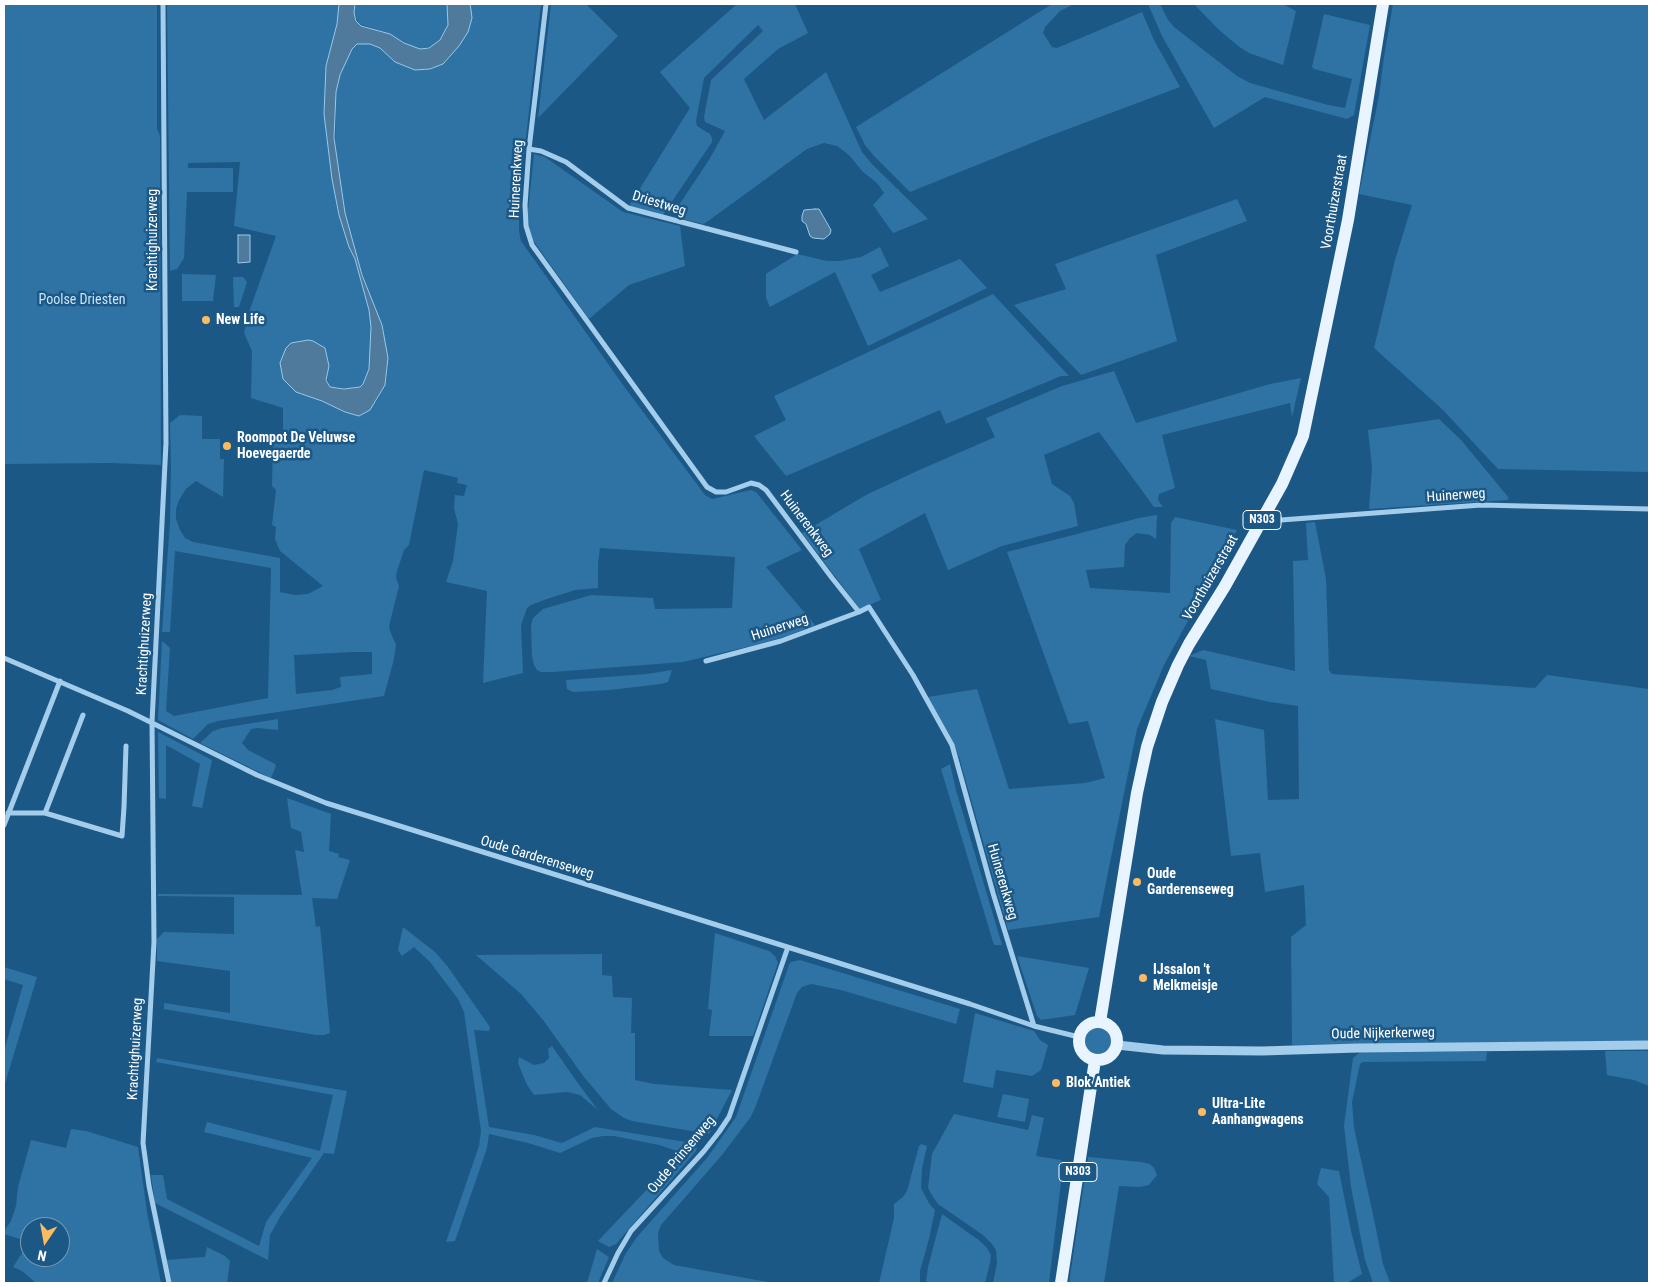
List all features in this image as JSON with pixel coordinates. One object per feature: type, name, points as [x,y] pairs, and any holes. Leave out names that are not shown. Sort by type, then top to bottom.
[{"type":"main road","name":"Voorthuizerstraat","points":[[1100,1022],[1137,793],[1147,747],[1162,702],[1178,665],[1259,520],[1282,484],[1303,436],[1348,220],[1384,4]]},
{"type":"main road","points":[[1100,1022],[1112,1028],[1117,1036],[1117,1045],[1114,1052],[1108,1058],[1095,1060],[1084,1054],[1079,1043],[1079,1037],[1087,1025],[1100,1022]]},
{"type":"main road","name":"N303","points":[[1060,1283],[1095,1060]]},
{"type":"street","name":"Krachtighuizerweg","points":[[163,4],[166,443],[152,722],[154,942],[143,1143],[149,1186],[169,1283]]},
{"type":"street","name":"Huinerenkweg","points":[[546,4],[529,149],[525,205],[526,226],[532,245],[707,487],[716,492],[726,492],[751,483],[759,485],[766,490],[859,612],[869,607],[913,675],[952,745],[993,893],[1034,1026]]},
{"type":"street","name":"Driestweg","points":[[529,149],[542,151],[566,162],[628,208],[796,252]]},
{"type":"street","name":"Huinerweg","points":[[1259,520],[1481,505],[1649,509]]},
{"type":"street","name":"Huinerweg","points":[[706,661],[781,641],[859,612]]},
{"type":"street","name":"Oude Garderenseweg","points":[[4,658],[152,722],[257,775],[326,803],[1034,1026],[1079,1037]]},
{"type":"street","points":[[4,825],[60,681]]},
{"type":"street","points":[[45,812],[83,715]]},
{"type":"street","points":[[8,813],[45,812],[122,836],[126,746]]},
{"type":"street","name":"Oude Prinsenweg","points":[[604,1283],[630,1231],[704,1151],[719,1132],[728,1116],[788,947]]},
{"type":"street","name":"Oude Nijkerkerweg","points":[[1117,1045],[1163,1050],[1262,1051],[1358,1048],[1649,1045]]},
{"type":"green space","name":"Poolse Driesten","points":[[4,4],[157,4],[157,128],[160,136],[161,465],[111,463],[4,464]]},
{"type":"green space","points":[[167,4],[339,4],[337,24],[326,66],[324,114],[339,215],[349,247],[355,259],[369,310],[371,352],[369,369],[360,387],[353,389],[330,387],[326,376],[329,366],[313,341],[303,340],[305,395],[345,412],[376,402],[385,385],[388,358],[382,326],[362,275],[345,213],[335,147],[336,92],[340,75],[352,49],[357,44],[370,44],[380,48],[395,62],[415,70],[431,69],[448,59],[468,32],[470,4],[541,4],[519,200],[519,231],[521,241],[626,389],[705,495],[712,499],[751,490],[756,492],[802,550],[766,567],[815,625],[787,636],[755,645],[683,662],[541,672],[534,665],[532,656],[531,626],[533,618],[543,609],[591,595],[653,598],[655,609],[732,608],[735,557],[600,548],[598,588],[575,590],[544,600],[527,608],[521,625],[523,673],[483,683],[487,591],[446,582],[453,561],[458,524],[454,508],[455,495],[464,496],[467,485],[457,483],[458,478],[424,470],[409,545],[404,550],[397,571],[396,578],[399,586],[389,626],[396,645],[384,696],[218,721],[208,724],[193,739],[158,720],[162,641],[170,648],[166,711],[174,716],[268,698],[271,568],[175,551],[170,632],[162,632],[170,522],[170,423],[180,415],[202,416],[202,439],[220,439],[220,459],[224,459],[223,497],[196,481],[186,489],[179,500],[176,509],[176,519],[185,538],[193,542],[280,558],[280,592],[295,595],[308,594],[323,586],[280,551],[275,539],[276,527],[272,525],[276,490],[272,486],[273,436],[283,436],[283,408],[251,398],[252,351],[244,333],[249,312],[276,236],[234,226],[240,162],[188,163],[188,168],[233,168],[233,192],[187,192],[184,258],[177,269],[170,271]],"holes":[[[372,652],[372,674],[340,677],[341,687],[332,690],[296,694],[294,655]]]},
{"type":"green space","points":[[355,4],[447,4],[448,25],[440,40],[433,46],[420,49],[414,48],[390,34],[359,24],[354,13]]},
{"type":"green space","points":[[551,4],[586,4],[618,36],[538,118]]},
{"type":"green space","points":[[737,4],[795,4],[808,33],[778,49],[744,79],[764,120],[826,72],[862,152],[928,219],[893,233],[873,205],[884,193],[877,183],[863,172],[849,155],[837,146],[824,143],[807,149],[704,224],[678,218],[677,208],[709,160],[725,131],[705,122],[704,117],[711,80],[763,31],[758,25],[704,78],[696,121],[697,126],[710,134],[712,142],[663,215],[629,206],[690,108],[660,72]]},
{"type":"green space","points":[[1052,4],[1074,4],[1060,11],[1045,27],[1043,33],[1052,47],[1057,48],[1142,12],[1154,40],[1180,87],[1044,138],[910,192],[874,156],[865,145],[856,127]]},
{"type":"green space","points":[[1148,4],[1160,4],[1174,27],[1237,76],[1250,83],[1345,108],[1352,79],[1312,67],[1324,14],[1370,25],[1354,115],[1347,119],[1265,97],[1214,128],[1162,36]]},
{"type":"green space","points":[[1194,4],[1283,4],[1296,11],[1283,65],[1249,53],[1238,46]]},
{"type":"green space","points":[[1393,4],[1649,4],[1649,472],[1498,469],[1442,409],[1374,348],[1395,260],[1412,205],[1359,194],[1379,96]]},
{"type":"green space","points":[[534,154],[545,157],[623,212],[680,226],[685,266],[629,285],[589,319],[530,236],[527,224]]},
{"type":"green space","points":[[1237,199],[1247,221],[1156,255],[1177,341],[1081,375],[1014,305],[1066,289],[1055,264]]},
{"type":"green space","points":[[880,247],[889,266],[871,275],[880,292],[960,259],[987,288],[868,346],[835,272],[770,307],[766,298],[766,274],[797,254],[827,261],[840,261],[861,257]]},
{"type":"green space","points":[[182,274],[216,275],[213,301],[182,301]]},
{"type":"green space","points":[[233,277],[243,277],[247,282],[239,307],[234,307]]},
{"type":"green space","points":[[993,294],[1069,376],[1061,376],[946,424],[940,410],[786,476],[754,436],[786,420],[774,396]]},
{"type":"green space","points":[[1114,371],[1136,423],[1270,384],[1301,378],[1292,417],[1290,403],[1162,435],[1175,488],[1159,494],[1158,500],[1163,507],[1154,507],[1099,432],[1044,455],[1052,484],[1070,496],[1074,503],[1078,526],[1002,546],[948,570],[925,513],[859,549],[881,600],[860,609],[802,533],[866,495],[995,437],[986,418],[1062,386]]},
{"type":"green space","points":[[1439,419],[1461,440],[1509,498],[1507,500],[1369,509],[1372,467],[1368,430]]},
{"type":"green space","points":[[1157,515],[1156,539],[1150,535],[1137,533],[1125,545],[1124,567],[1086,570],[1090,588],[1170,593],[1171,523],[1175,517],[1237,530],[1164,665],[1137,729],[1099,917],[1008,930],[959,757],[953,742],[928,697],[977,689],[1009,789],[1085,783],[1105,778],[1088,721],[1069,724],[1007,552]]},
{"type":"green space","points":[[1315,522],[1326,579],[1329,670],[1332,674],[1535,688],[1547,675],[1649,689],[1649,1041],[1292,1045],[1291,937],[1306,925],[1304,885],[1265,892],[1260,853],[1231,856],[1215,719],[1264,730],[1268,800],[1299,799],[1298,706],[1211,689],[1206,660],[1189,656],[1203,650],[1295,671],[1293,561],[1308,560],[1306,523]]},
{"type":"green space","points":[[672,670],[668,682],[661,684],[573,692],[567,689],[566,680],[647,674]]},
{"type":"green space","points":[[278,719],[278,730],[251,729],[242,743],[248,750],[275,764],[276,766],[271,778],[200,743],[213,731],[222,728]]},
{"type":"green space","points":[[158,732],[212,760],[202,808],[192,806],[200,764],[166,745],[166,799],[159,798]]},
{"type":"green space","points":[[950,764],[1002,945],[994,945],[941,769]]},
{"type":"green space","points":[[287,798],[331,814],[329,851],[339,854],[338,857],[350,860],[337,899],[312,898],[316,927],[320,926],[330,1033],[316,1035],[164,1009],[164,1003],[230,1013],[230,971],[157,961],[157,939],[164,932],[234,934],[234,897],[158,896],[158,894],[302,895],[295,850],[304,852],[301,832],[291,828]]},
{"type":"green space","points":[[403,927],[435,952],[448,967],[490,1027],[489,1031],[474,1030],[489,1127],[534,1135],[562,1143],[595,1127],[693,1143],[697,1148],[616,1244],[609,1247],[598,1241],[673,1162],[677,1151],[659,1145],[614,1136],[603,1136],[592,1138],[560,1153],[489,1134],[487,1148],[455,1241],[446,1242],[479,1146],[481,1131],[464,1012],[458,999],[430,962],[414,947],[402,956],[398,950]]},
{"type":"green space","points":[[715,933],[769,951],[775,956],[778,963],[753,1036],[709,1036],[712,1010],[708,1009]]},
{"type":"green space","points":[[602,954],[602,975],[612,976],[613,997],[632,998],[631,1033],[635,1033],[635,1080],[654,1084],[732,1090],[709,1134],[632,1121],[611,1109],[584,1077],[543,1020],[521,994],[476,955]]},
{"type":"green space","points":[[1017,956],[1089,968],[1075,1015],[1041,1020],[1037,1016]]},
{"type":"green space","points":[[800,960],[960,1009],[956,1024],[841,990],[811,984],[802,987],[797,993],[750,1118],[722,1155],[661,1225],[658,1233],[659,1251],[663,1258],[674,1265],[773,1283],[612,1283],[626,1253],[637,1237],[707,1158],[736,1117],[789,965],[791,962]]},
{"type":"green space","points":[[4,967],[37,977],[4,1087],[4,1051],[23,985],[4,979]]},
{"type":"green space","points":[[975,1013],[1034,1031],[1040,1040],[1048,1045],[1041,1070],[1032,1076],[996,1070],[993,1088],[963,1082]]},
{"type":"green space","points":[[1098,1027],[1108,1031],[1112,1041],[1108,1051],[1098,1055],[1088,1051],[1084,1041],[1088,1031]]},
{"type":"green space","points":[[552,1046],[598,1110],[580,1095],[567,1092],[534,1095],[527,1085],[518,1063],[519,1057],[534,1065],[544,1063],[549,1058],[548,1049]]},
{"type":"green space","points":[[1605,1051],[1649,1051],[1649,1086],[1634,1080],[1607,1075]]},
{"type":"green space","points":[[1360,1052],[1487,1052],[1486,1061],[1363,1062],[1360,1064],[1352,1102],[1354,1128],[1383,1264],[1390,1283],[1373,1283],[1365,1260],[1351,1187],[1344,1126],[1353,1058]]},
{"type":"green space","points":[[157,1058],[347,1091],[334,1154],[324,1153],[280,1217],[270,1235],[268,1260],[155,1203],[151,1175],[163,1175],[167,1199],[259,1246],[266,1222],[312,1158],[204,1132],[207,1122],[320,1151],[333,1095],[156,1062]]},
{"type":"green space","points":[[1003,1094],[1029,1099],[1025,1122],[997,1117]]},
{"type":"green space","points":[[954,1114],[1028,1130],[1032,1115],[1044,1118],[1036,1156],[1061,1160],[1062,1174],[1049,1283],[993,1283],[997,1263],[996,1250],[992,1244],[983,1235],[938,1204],[933,1197],[928,1188],[932,1154]]},
{"type":"green space","points":[[71,1129],[86,1131],[138,1147],[147,1212],[161,1283],[36,1283],[22,1271],[13,1267],[20,1256],[20,1267],[70,1267],[70,1217],[20,1217],[20,1239],[4,1234],[16,1206],[18,1187],[31,1140],[66,1148]]},
{"type":"green space","points":[[921,1144],[927,1146],[922,1168],[921,1188],[930,1205],[935,1210],[920,1271],[920,1283],[879,1283],[894,1218],[894,1204],[907,1191]]},
{"type":"green space","points":[[1088,1157],[1150,1164],[1157,1175],[1149,1185],[1140,1187],[1119,1186],[1104,1283],[1069,1283]]},
{"type":"green space","points":[[1321,1168],[1339,1171],[1362,1274],[1347,1283],[1334,1283],[1329,1197],[1317,1184]]},
{"type":"green space","points":[[942,1214],[987,1248],[991,1255],[985,1283],[926,1282]]},
{"type":"green space","points":[[207,1247],[225,1256],[230,1261],[227,1283],[171,1283],[166,1260],[205,1257]]},
{"type":"green space","points":[[597,1249],[609,1257],[598,1283],[587,1283]]},
{"type":"shaded area","points":[[339,4],[355,4],[354,13],[356,21],[361,26],[390,34],[404,43],[420,49],[429,48],[440,40],[448,25],[447,4],[470,4],[472,18],[468,32],[459,46],[443,64],[430,69],[415,70],[395,62],[380,48],[370,44],[357,44],[352,49],[340,75],[336,92],[334,138],[345,213],[362,275],[382,325],[388,358],[385,385],[370,410],[359,416],[296,392],[283,379],[280,363],[286,348],[291,343],[308,340],[325,348],[329,366],[326,380],[330,387],[344,389],[360,387],[369,369],[371,327],[369,310],[355,259],[349,247],[339,215],[332,179],[324,114],[326,66],[337,24]]},
{"type":"shaded area","points":[[819,209],[831,230],[830,234],[824,239],[810,236],[806,224],[802,221],[804,210]]},
{"type":"shaded area","points":[[238,235],[250,235],[250,262],[238,263]]},
{"type":"place","name":"New Life","points":[[206,320]]},
{"type":"place","name":"Roompot De Veluwse Hoevegaerde","points":[[227,446]]},
{"type":"place","name":"Oude Garderenseweg","points":[[1137,882]]},
{"type":"place","name":"IJssalon 't Melkmeisje","points":[[1143,978]]},
{"type":"place","name":"Blok Antiek","points":[[1056,1083]]},
{"type":"place","name":"Ultra-Lite Aanhangwagens","points":[[1202,1112]]}]
